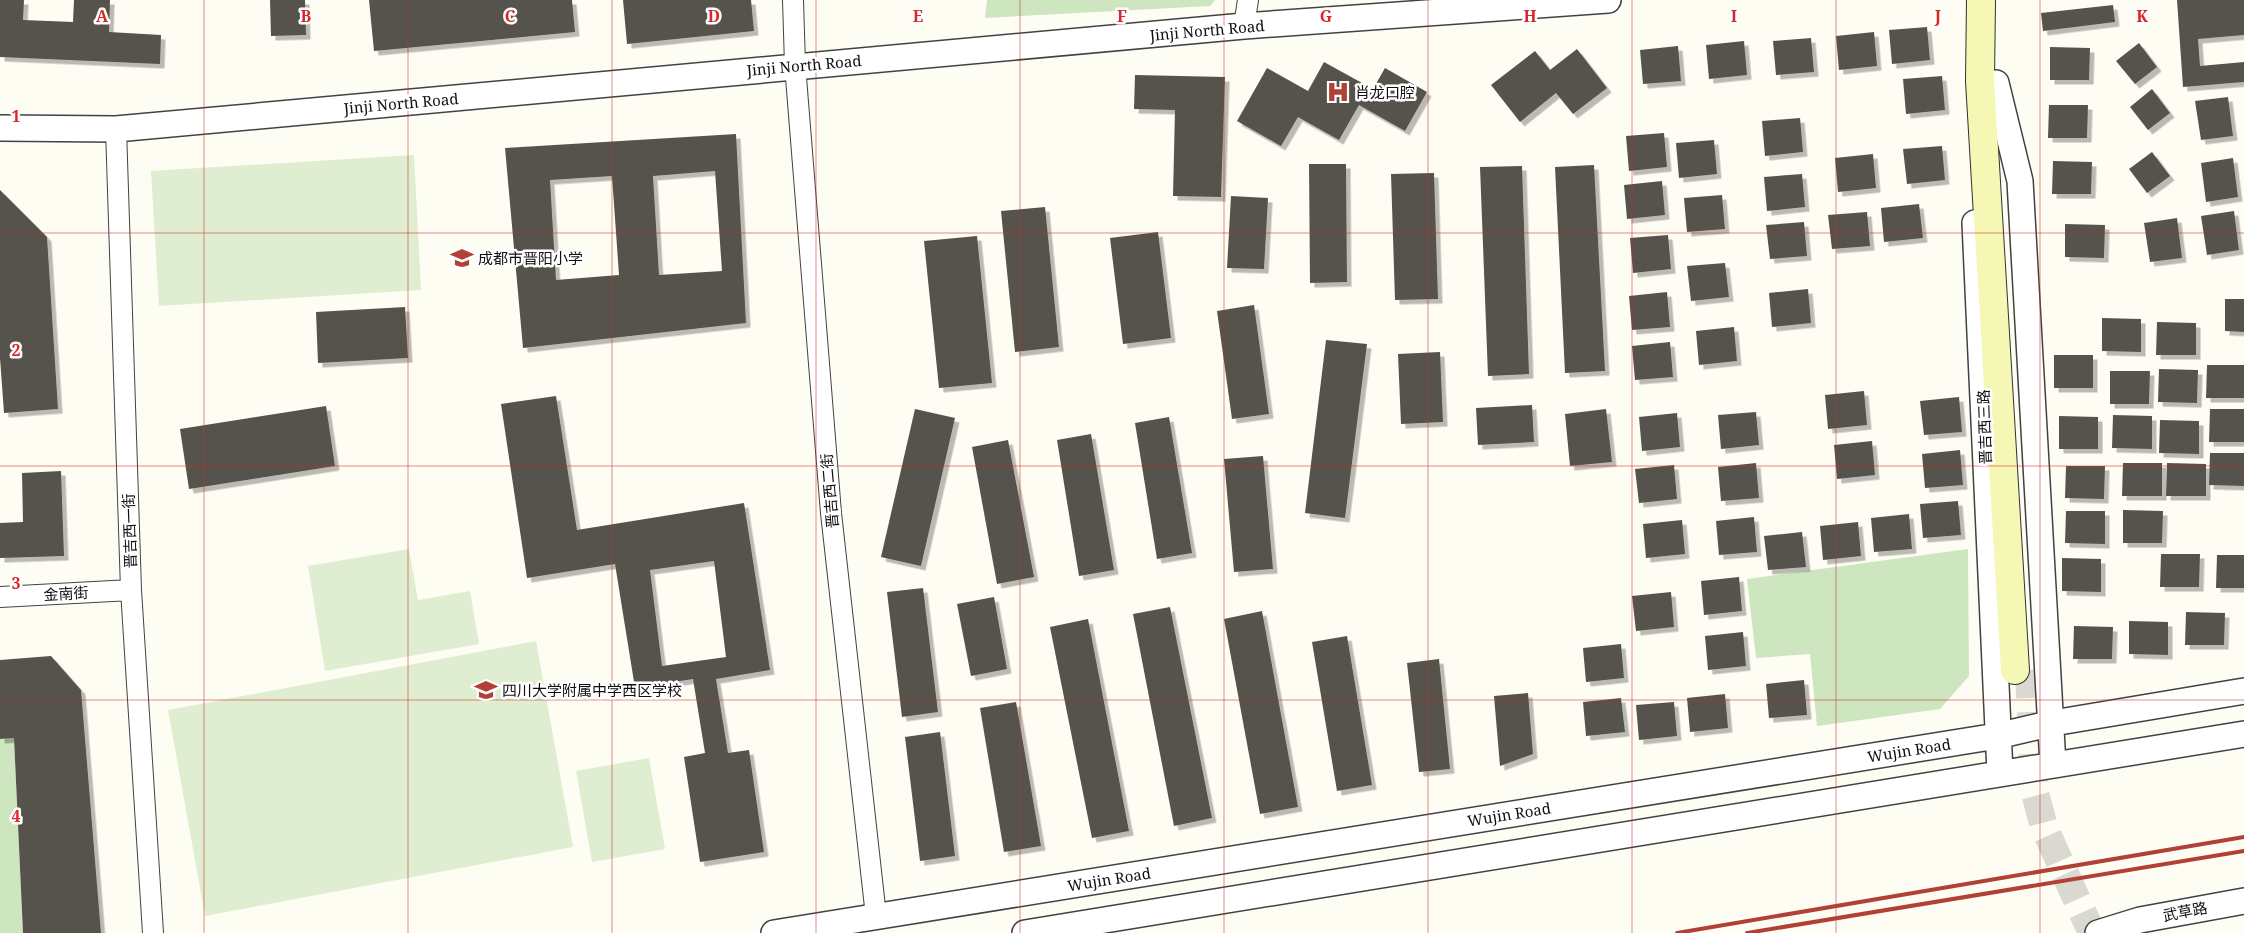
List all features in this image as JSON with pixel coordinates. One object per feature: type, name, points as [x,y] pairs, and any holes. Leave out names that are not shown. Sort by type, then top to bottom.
[{"type":"main road","name":"晋吉西三路","points":[[1981,0],[1988,82],[2022,670]]},
{"type":"main road","name":"晋吉西三路","points":[[1988,82],[1995,0]]},
{"type":"street","name":"晋吉西二街","points":[[793,0],[795,66],[831,513],[876,916]]},
{"type":"street","points":[[1244,26],[1248,0]]},
{"type":"street","name":"Jinji North Road","points":[[0,128],[116,130],[1244,26],[1608,0]]},
{"type":"street","name":"晋吉西三路","points":[[1988,82],[2020,181],[2053,723],[2053,765]]},
{"type":"street","name":"晋吉西三路","points":[[1988,82],[1973,168],[2000,773]]},
{"type":"street","name":"晋吉西一街","points":[[116,130],[131,590],[153,933]]},
{"type":"street","name":"金南街","points":[[0,597],[131,590]]},
{"type":"street","name":"Wujin Road","points":[[774,933],[1997,736],[2053,723],[2244,691]]},
{"type":"street","points":[[1025,933],[2244,734]]},
{"type":"street","name":"武草路","points":[[2142,929],[2244,901]]},
{"type":"street","name":"武草路","points":[[2098,933],[2244,916]]},
{"type":"green space","points":[[987,0],[1215,0],[1210,6],[985,18]]},
{"type":"green space","points":[[414,155],[421,290],[159,306],[151,171]]},
{"type":"green space","points":[[409,549],[418,600],[470,591],[479,644],[325,671],[308,566]]},
{"type":"green space","points":[[1968,549],[1969,676],[1940,709],[1817,726],[1810,654],[1756,658],[1747,579]]},
{"type":"green space","points":[[536,641],[573,847],[205,916],[168,710]]},
{"type":"green space","points":[[14,738],[23,933],[0,933],[0,739]]},
{"type":"green space","points":[[649,758],[665,849],[592,862],[576,771]]},
{"type":"building","points":[[0,0],[24,0],[23,20],[73,22],[74,0],[110,0],[109,32],[161,35],[160,64],[0,57]]},
{"type":"building","points":[[270,0],[305,0],[306,35],[271,36]]},
{"type":"building","points":[[369,0],[572,0],[575,32],[374,51]]},
{"type":"building","points":[[623,0],[751,0],[754,31],[627,44]]},
{"type":"building","points":[[2177,0],[2244,0],[2244,35],[2198,39],[2200,66],[2244,62],[2244,82],[2183,87]]},
{"type":"building","points":[[2113,5],[2115,22],[2043,31],[2041,13]]},
{"type":"building","points":[[1927,27],[1930,60],[1892,64],[1889,30]]},
{"type":"building","points":[[1874,32],[1877,66],[1839,70],[1836,36]]},
{"type":"building","points":[[1811,38],[1814,72],[1776,75],[1773,41]]},
{"type":"building","points":[[1744,41],[1747,75],[1709,79],[1706,45]]},
{"type":"building","points":[[2139,43],[2157,67],[2135,84],[2116,61]]},
{"type":"building","points":[[1678,46],[1681,81],[1643,84],[1640,50]]},
{"type":"building","points":[[2050,47],[2090,48],[2089,80],[2050,80]]},
{"type":"building","points":[[1577,49],[1607,88],[1573,114],[1556,93],[1520,122],[1491,85],[1535,51],[1550,70]]},
{"type":"building","points":[[1324,62],[1373,89],[1385,68],[1427,92],[1405,131],[1359,105],[1339,140],[1298,117],[1281,146],[1237,121],[1267,68],[1308,91]]},
{"type":"building","points":[[1135,75],[1225,77],[1221,197],[1173,196],[1175,110],[1134,109]]},
{"type":"building","points":[[1942,76],[1945,110],[1906,114],[1903,79]]},
{"type":"building","points":[[2152,89],[2170,113],[2148,130],[2130,107]]},
{"type":"building","points":[[2228,97],[2233,136],[2201,140],[2195,101]]},
{"type":"building","points":[[2049,105],[2088,105],[2087,138],[2048,138]]},
{"type":"building","points":[[1800,118],[1803,152],[1765,156],[1762,121]]},
{"type":"building","points":[[1664,133],[1667,167],[1629,171],[1626,136]]},
{"type":"building","points":[[736,134],[746,323],[523,348],[505,148]],"holes":[[[715,171],[722,271],[659,275],[653,176]],[[612,176],[619,275],[556,280],[550,180]]]},
{"type":"building","points":[[1714,140],[1717,174],[1679,178],[1676,143]]},
{"type":"building","points":[[1942,146],[1945,180],[1907,184],[1903,149]]},
{"type":"building","points":[[2152,152],[2170,176],[2147,193],[2129,169]]},
{"type":"building","points":[[1873,154],[1876,188],[1838,192],[1835,158]]},
{"type":"building","points":[[2233,158],[2238,197],[2206,202],[2201,163]]},
{"type":"building","points":[[2053,161],[2092,162],[2091,194],[2052,194]]},
{"type":"building","points":[[1309,164],[1346,164],[1347,282],[1310,283]]},
{"type":"building","points":[[1594,165],[1605,371],[1565,373],[1555,167]]},
{"type":"building","points":[[1522,166],[1529,374],[1488,376],[1480,167]]},
{"type":"building","points":[[1434,173],[1438,299],[1395,300],[1391,174]]},
{"type":"building","points":[[1802,174],[1805,207],[1767,211],[1764,177]]},
{"type":"building","points":[[1662,181],[1665,215],[1627,219],[1624,185]]},
{"type":"building","points":[[0,190],[47,237],[58,409],[4,413],[0,358]]},
{"type":"building","points":[[1722,195],[1725,229],[1687,232],[1684,198]]},
{"type":"building","points":[[1231,196],[1268,198],[1264,269],[1227,268]]},
{"type":"building","points":[[1919,204],[1923,238],[1884,242],[1881,208]]},
{"type":"building","points":[[1045,207],[1059,347],[1015,352],[1001,211]]},
{"type":"building","points":[[2234,211],[2239,250],[2207,255],[2201,216]]},
{"type":"building","points":[[1867,212],[1870,246],[1832,249],[1828,215]]},
{"type":"building","points":[[2177,218],[2182,258],[2150,262],[2144,223]]},
{"type":"building","points":[[1804,222],[1807,256],[1770,259],[1766,225]]},
{"type":"building","points":[[2065,224],[2105,225],[2104,258],[2065,257]]},
{"type":"building","points":[[1158,232],[1171,338],[1123,344],[1110,238]]},
{"type":"building","points":[[1668,235],[1671,269],[1633,273],[1630,238]]},
{"type":"building","points":[[977,236],[992,383],[939,388],[924,241]]},
{"type":"building","points":[[1725,263],[1729,297],[1691,301],[1687,266]]},
{"type":"building","points":[[1808,289],[1811,323],[1772,327],[1769,293]]},
{"type":"building","points":[[1667,292],[1670,327],[1632,330],[1629,296]]},
{"type":"building","points":[[2225,299],[2244,299],[2244,332],[2225,331]]},
{"type":"building","points":[[1254,305],[1269,414],[1232,419],[1217,311]]},
{"type":"building","points":[[405,307],[408,358],[318,363],[316,312]]},
{"type":"building","points":[[2102,318],[2141,319],[2141,352],[2102,351]]},
{"type":"building","points":[[2157,322],[2196,323],[2196,355],[2156,355]]},
{"type":"building","points":[[1734,327],[1737,361],[1699,365],[1696,331]]},
{"type":"building","points":[[1326,340],[1367,344],[1345,518],[1305,513]]},
{"type":"building","points":[[1670,342],[1673,377],[1635,380],[1632,346]]},
{"type":"building","points":[[1440,352],[1443,422],[1401,424],[1398,354]]},
{"type":"building","points":[[2054,355],[2093,355],[2093,388],[2054,388]]},
{"type":"building","points":[[2207,365],[2244,365],[2244,398],[2206,398]]},
{"type":"building","points":[[2159,369],[2198,370],[2197,403],[2158,402]]},
{"type":"building","points":[[2110,371],[2150,371],[2149,404],[2110,404]]},
{"type":"building","points":[[1864,391],[1867,425],[1828,429],[1825,395]]},
{"type":"building","points":[[556,396],[577,530],[744,503],[770,670],[716,679],[728,753],[749,750],[764,852],[700,862],[684,757],[705,753],[693,679],[635,688],[615,564],[527,578],[501,404]],"holes":[[[714,561],[726,657],[662,666],[650,570]]]},
{"type":"building","points":[[1959,397],[1962,432],[1924,435],[1920,401]]},
{"type":"building","points":[[1532,405],[1534,442],[1478,445],[1476,408]]},
{"type":"building","points":[[326,406],[335,466],[189,489],[180,429]]},
{"type":"building","points":[[915,409],[955,418],[921,566],[881,557]]},
{"type":"building","points":[[1606,409],[1612,462],[1570,466],[1565,414]]},
{"type":"building","points":[[2210,409],[2244,409],[2244,442],[2209,442]]},
{"type":"building","points":[[1756,412],[1759,445],[1721,449],[1718,415]]},
{"type":"building","points":[[1677,413],[1680,447],[1642,451],[1639,417]]},
{"type":"building","points":[[2113,415],[2152,416],[2152,449],[2112,448]]},
{"type":"building","points":[[2059,416],[2098,417],[2098,449],[2059,449]]},
{"type":"building","points":[[1169,417],[1192,553],[1157,559],[1135,423]]},
{"type":"building","points":[[2160,420],[2199,421],[2199,454],[2159,453]]},
{"type":"building","points":[[1091,434],[1114,570],[1079,576],[1057,440]]},
{"type":"building","points":[[1008,440],[1034,577],[997,584],[972,447]]},
{"type":"building","points":[[1872,441],[1875,475],[1837,479],[1834,445]]},
{"type":"building","points":[[1960,450],[1963,485],[1925,488],[1922,454]]},
{"type":"building","points":[[2210,453],[2244,453],[2244,486],[2209,485]]},
{"type":"building","points":[[1263,456],[1273,569],[1234,572],[1224,459]]},
{"type":"building","points":[[1756,463],[1759,498],[1721,501],[1718,467]]},
{"type":"building","points":[[2123,463],[2162,463],[2162,496],[2122,496]]},
{"type":"building","points":[[2167,463],[2206,464],[2206,496],[2166,496]]},
{"type":"building","points":[[1674,465],[1677,499],[1639,503],[1635,469]]},
{"type":"building","points":[[2066,466],[2105,466],[2104,499],[2065,498]]},
{"type":"building","points":[[61,471],[64,556],[0,558],[0,523],[23,522],[22,473]]},
{"type":"building","points":[[1958,501],[1961,535],[1923,538],[1920,504]]},
{"type":"building","points":[[2123,510],[2163,511],[2162,543],[2123,543]]},
{"type":"building","points":[[2066,511],[2105,511],[2105,544],[2065,543]]},
{"type":"building","points":[[1909,514],[1912,549],[1874,552],[1871,518]]},
{"type":"building","points":[[1754,517],[1757,552],[1719,555],[1716,521]]},
{"type":"building","points":[[1682,520],[1685,554],[1646,558],[1643,524]]},
{"type":"building","points":[[1858,522],[1861,556],[1823,560],[1820,526]]},
{"type":"building","points":[[1802,532],[1806,567],[1768,570],[1764,536]]},
{"type":"building","points":[[2161,554],[2200,554],[2199,587],[2160,587]]},
{"type":"building","points":[[2217,555],[2244,555],[2244,588],[2216,588]]},
{"type":"building","points":[[2062,558],[2101,559],[2101,592],[2062,591]]},
{"type":"building","points":[[1739,577],[1742,611],[1704,615],[1701,581]]},
{"type":"building","points":[[923,588],[938,712],[902,717],[887,592]]},
{"type":"building","points":[[1671,592],[1674,627],[1636,631],[1632,596]]},
{"type":"building","points":[[994,597],[1007,669],[971,676],[957,604]]},
{"type":"building","points":[[1170,607],[1212,818],[1174,826],[1133,614]]},
{"type":"building","points":[[1262,611],[1298,807],[1260,814],[1224,619]]},
{"type":"building","points":[[2186,612],[2225,613],[2224,645],[2185,645]]},
{"type":"building","points":[[1088,619],[1129,831],[1092,838],[1050,627]]},
{"type":"building","points":[[2129,621],[2168,622],[2168,655],[2129,654]]},
{"type":"building","points":[[2074,626],[2113,627],[2112,659],[2073,659]]},
{"type":"building","points":[[1743,632],[1746,666],[1708,670],[1705,636]]},
{"type":"building","points":[[1347,636],[1372,785],[1337,791],[1312,642]]},
{"type":"building","points":[[1621,644],[1624,678],[1586,682],[1583,648]]},
{"type":"building","points":[[51,656],[81,690],[101,933],[23,933],[14,738],[0,739],[0,660]]},
{"type":"building","points":[[1439,659],[1450,769],[1419,772],[1407,663]]},
{"type":"building","points":[[1804,680],[1807,715],[1769,718],[1766,684]]},
{"type":"building","points":[[1528,693],[1533,754],[1500,766],[1494,696]]},
{"type":"building","points":[[1725,694],[1728,728],[1690,732],[1687,698]]},
{"type":"building","points":[[1621,698],[1625,732],[1586,736],[1583,702]]},
{"type":"building","points":[[1016,702],[1041,846],[1004,852],[980,708]]},
{"type":"building","points":[[1674,702],[1677,736],[1639,740],[1636,705]]},
{"type":"building","points":[[940,732],[955,856],[920,861],[905,737]]},
{"type":"tunnel","points":[[2029,670],[2034,789],[2044,827],[2092,933]]},
{"type":"railway","points":[[1677,933],[2244,837]]},
{"type":"railway","points":[[1747,933],[2244,851]]},
{"type":"place","name":"肖龙口腔","points":[[1338,92]]},
{"type":"place","name":"成都市晋阳小学","points":[[462,258]]},
{"type":"place","name":"四川大学附属中学西区学校","points":[[486,690]]}]
